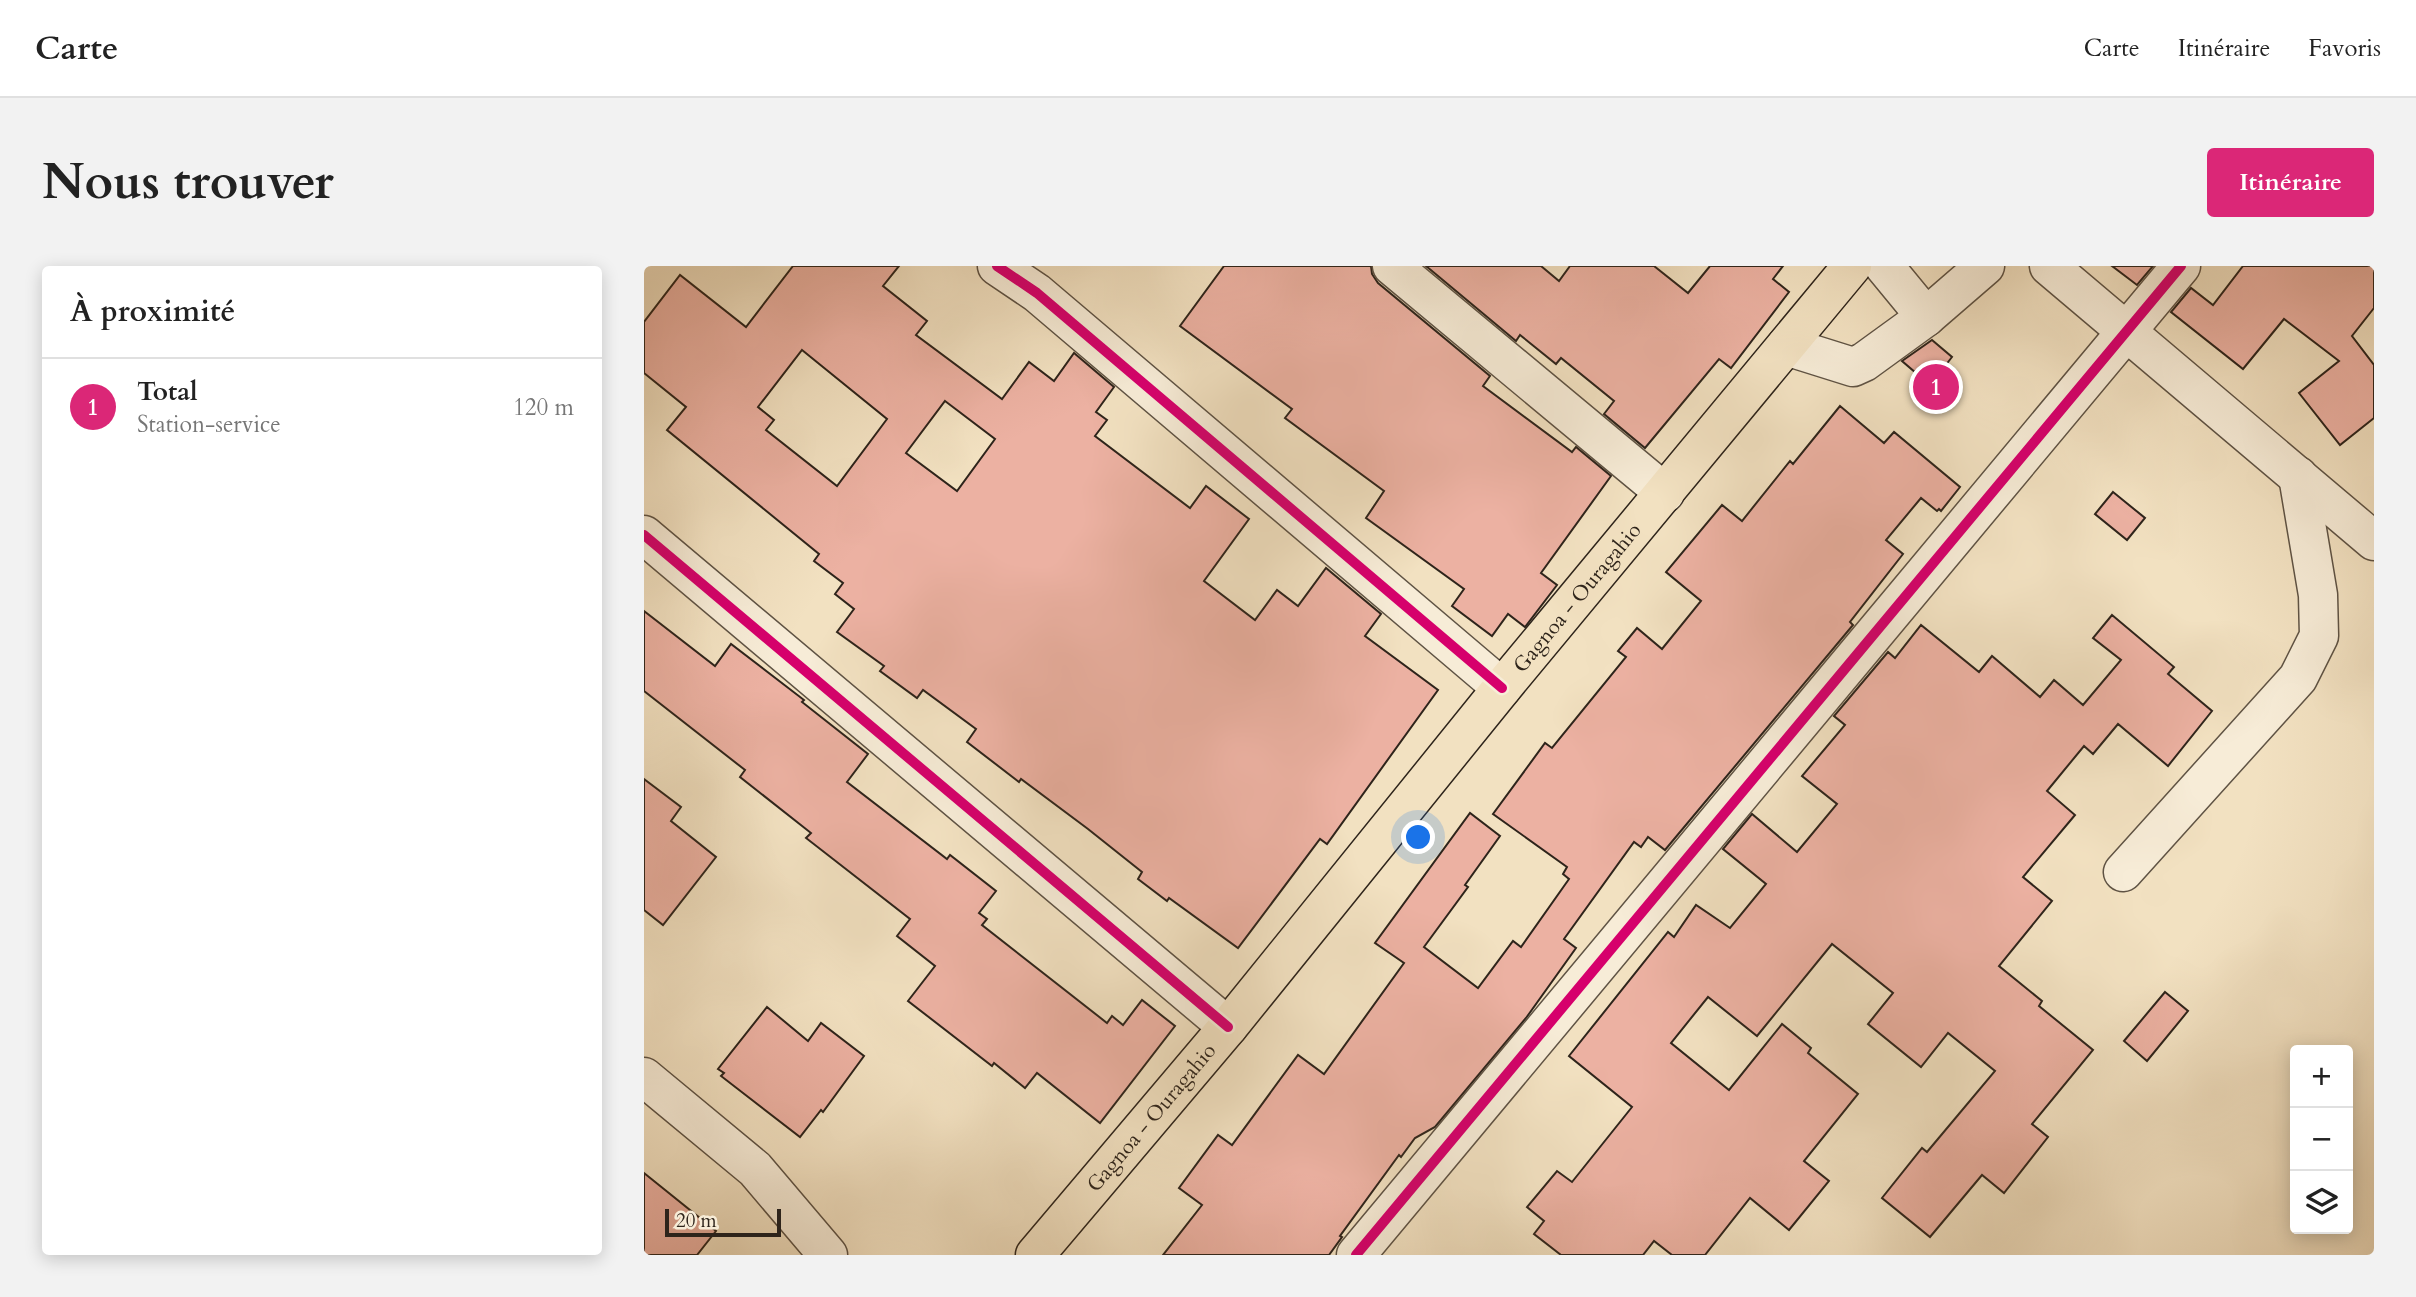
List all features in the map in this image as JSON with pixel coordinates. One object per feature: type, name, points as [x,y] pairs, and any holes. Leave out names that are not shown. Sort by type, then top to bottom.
[{"type":"main road","name":"Gagnoa - Ouragahio","points":[[1035,1255],[1228,1027],[1502,688],[1852,266]]},
{"type":"street","points":[[997,266],[1047,279],[1502,688]]},
{"type":"street","points":[[1392,266],[1665,493]]},
{"type":"street","points":[[1884,266],[1926,317]]},
{"type":"street","points":[[1786,346],[1853,367],[1926,317],[1985,266]]},
{"type":"street","points":[[2049,266],[2374,541]]},
{"type":"street","points":[[1356,1255],[2180,266]]},
{"type":"street","points":[[2123,872],[2298,678],[2319,636],[2318,595],[2298,477]]},
{"type":"street","points":[[644,535],[1228,1027]]},
{"type":"street","points":[[644,1077],[755,1169],[828,1255]]},
{"type":"building","points":[[793,266],[899,266],[883,286],[927,321],[916,335],[1002,399],[1029,362],[1054,381],[1074,353],[1114,387],[1096,412],[1107,420],[1095,436],[1190,508],[1206,486],[1249,519],[1204,581],[1255,620],[1277,590],[1298,606],[1326,568],[1381,614],[1365,636],[1438,690],[1327,844],[1320,839],[1238,948],[1138,879],[1142,872],[1021,779],[1019,782],[967,742],[976,729],[923,690],[917,698],[880,671],[884,666],[837,632],[854,609],[835,594],[843,583],[814,561],[819,554],[667,430],[686,407],[644,373],[644,322],[680,275],[746,327]],"holes":[[[802,350],[887,419],[837,486],[766,430],[774,420],[758,407]],[[945,401],[995,439],[957,491],[906,453]]]},
{"type":"building","points":[[1224,266],[1371,266],[1372,274],[1378,283],[1490,376],[1483,386],[1572,452],[1576,447],[1611,476],[1541,573],[1557,585],[1525,627],[1508,614],[1492,636],[1452,606],[1464,589],[1366,518],[1384,491],[1285,418],[1292,409],[1180,326]]},
{"type":"building","points":[[1426,266],[1541,266],[1559,281],[1570,266],[1654,266],[1688,293],[1710,266],[1783,266],[1773,279],[1789,292],[1731,368],[1719,359],[1645,448],[1604,414],[1614,401],[1561,358],[1556,364],[1520,335],[1516,341]]},
{"type":"building","points":[[2112,266],[2153,266],[2137,285]]},
{"type":"building","points":[[2243,266],[2374,266],[2374,308],[2352,336],[2374,365],[2374,418],[2340,445],[2299,393],[2339,361],[2284,319],[2243,369],[2171,312],[2191,288],[2213,305]]},
{"type":"building","points":[[1932,340],[1952,357],[1930,385],[1902,361]]},
{"type":"building","points":[[1840,406],[1884,443],[1894,432],[1960,487],[1941,511],[1937,511],[1921,498],[1886,540],[1903,554],[1850,622],[1853,625],[1665,850],[1648,837],[1641,847],[1634,842],[1564,939],[1576,948],[1526,1018],[1435,1127],[1415,1138],[1401,1157],[1399,1155],[1329,1255],[1163,1255],[1202,1205],[1179,1188],[1218,1135],[1232,1145],[1298,1055],[1324,1074],[1404,963],[1375,943],[1470,813],[1500,836],[1465,885],[1468,887],[1424,947],[1478,988],[1513,941],[1521,947],[1569,879],[1563,874],[1567,867],[1493,814],[1545,743],[1552,748],[1626,657],[1618,651],[1637,628],[1662,649],[1701,601],[1666,572],[1722,505],[1742,521],[1790,461],[1793,464]]},
{"type":"building","points":[[2113,492],[2145,518],[2127,540],[2095,514]]},
{"type":"building","points":[[644,611],[715,666],[731,644],[868,754],[847,782],[947,859],[950,855],[996,891],[979,913],[987,919],[982,925],[1107,1023],[1112,1016],[1123,1025],[1142,1000],[1175,1026],[1100,1123],[1037,1073],[1025,1088],[908,1001],[935,966],[897,936],[910,919],[806,838],[811,833],[740,777],[745,770],[644,691]]},
{"type":"building","points":[[2112,615],[2174,667],[2168,674],[2212,711],[2168,766],[2118,724],[2093,754],[2084,746],[2047,791],[2075,815],[2023,877],[2052,901],[1999,966],[2042,1001],[2039,1006],[2093,1050],[2032,1124],[2048,1137],[2004,1193],[1982,1175],[1930,1237],[1882,1198],[1922,1148],[1927,1152],[1995,1071],[1948,1033],[1921,1067],[1868,1024],[1893,993],[1832,944],[1757,1036],[1708,997],[1671,1043],[1729,1090],[1782,1024],[1811,1048],[1808,1053],[1858,1094],[1804,1161],[1829,1181],[1789,1230],[1750,1198],[1705,1255],[1672,1255],[1654,1241],[1643,1255],[1561,1255],[1534,1234],[1544,1221],[1527,1207],[1557,1171],[1572,1182],[1632,1107],[1569,1056],[1668,932],[1674,937],[1696,905],[1730,928],[1766,884],[1723,849],[1752,814],[1797,852],[1837,804],[1802,776],[1845,725],[1834,716],[1888,652],[1895,658],[1921,625],[1979,672],[1992,656],[2040,697],[2054,680],[2083,705],[2121,660],[2093,638]]},
{"type":"building","points":[[644,779],[681,807],[671,821],[716,857],[663,925],[644,910]]},
{"type":"building","points":[[2165,992],[2188,1011],[2147,1061],[2124,1041]]},
{"type":"building","points":[[767,1007],[808,1041],[821,1023],[864,1056],[823,1112],[821,1110],[800,1137],[721,1076],[724,1073],[718,1069]]},
{"type":"building","points":[[644,1173],[716,1231],[697,1255],[644,1255]]},
{"type":"cycle path","points":[[997,266],[1037,293],[1502,688]]},
{"type":"cycle path","points":[[1356,1255],[2181,266]]},
{"type":"cycle path","points":[[644,535],[1228,1027]]},
{"type":"place","name":"Total","points":[[1936,387]]}]
